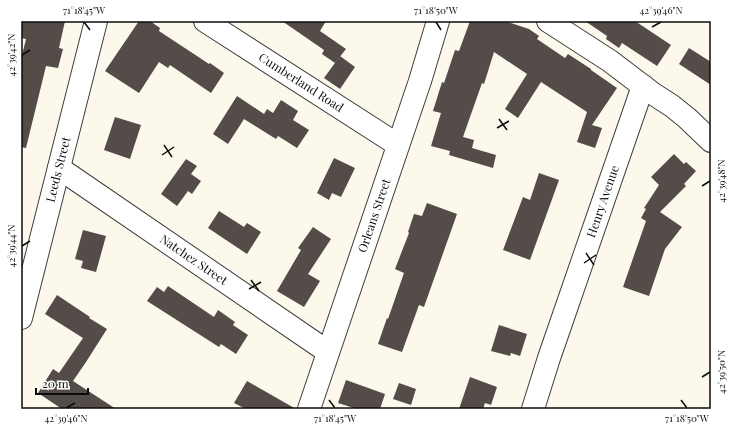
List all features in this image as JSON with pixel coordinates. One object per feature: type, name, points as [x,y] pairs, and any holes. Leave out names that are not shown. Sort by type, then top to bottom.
[{"type":"street","name":"Leeds Street","points":[[21,318],[96,21]]},
{"type":"street","name":"Cumberland Road","points":[[205,21],[398,145]]},
{"type":"street","name":"Orleans Street","points":[[309,409],[420,81],[438,21]]},
{"type":"street","points":[[548,21],[610,61],[687,118],[711,141]]},
{"type":"street","name":"Henry Avenue","points":[[533,409],[549,358],[643,86]]},
{"type":"street","name":"Natchez Street","points":[[59,168],[328,352]]},
{"type":"building","points":[[21,21],[65,21],[59,48],[63,49],[58,68],[46,66],[26,148],[21,147],[21,59],[26,39],[21,38]]},
{"type":"building","points":[[139,21],[150,21],[160,28],[159,31],[224,73],[211,93],[170,65],[168,68],[159,62],[139,93],[105,71]]},
{"type":"building","points":[[282,21],[326,21],[320,31],[346,49],[335,63],[322,54],[324,50]]},
{"type":"building","points":[[470,21],[505,21],[529,29],[539,36],[537,39],[565,58],[568,54],[617,88],[592,125],[602,128],[595,148],[577,142],[587,112],[541,82],[518,118],[505,109],[527,74],[494,52],[484,84],[482,83],[463,137],[474,140],[472,148],[496,155],[493,168],[449,155],[450,151],[431,146],[441,113],[433,111],[442,82],[444,83],[455,50],[459,51]]},
{"type":"building","points":[[585,21],[635,21],[671,45],[657,66],[622,43],[619,48],[606,39],[607,36]]},
{"type":"building","points":[[689,48],[711,62],[711,85],[679,64]]},
{"type":"building","points":[[340,56],[355,67],[340,89],[324,78]]},
{"type":"building","points":[[237,96],[264,114],[267,109],[273,113],[281,100],[298,111],[293,120],[309,130],[297,148],[278,136],[276,139],[244,119],[228,144],[213,134]]},
{"type":"building","points":[[115,117],[141,125],[130,159],[104,150]]},
{"type":"building","points":[[674,154],[684,164],[686,162],[696,171],[684,184],[686,186],[660,212],[682,227],[665,249],[649,296],[623,287],[646,221],[641,218],[646,209],[644,208],[659,185],[651,177]]},
{"type":"building","points":[[334,158],[355,168],[341,197],[332,193],[329,200],[317,193]]},
{"type":"building","points":[[186,159],[197,166],[191,174],[201,181],[192,194],[188,191],[177,206],[161,194]]},
{"type":"building","points":[[539,173],[559,180],[530,260],[503,250],[523,197],[530,200]]},
{"type":"building","points":[[427,203],[457,214],[424,307],[419,305],[402,352],[378,344],[404,273],[395,269],[409,233],[408,232],[414,214],[422,216]]},
{"type":"building","points":[[219,211],[244,227],[247,223],[261,232],[247,254],[208,228]]},
{"type":"building","points":[[313,227],[331,239],[308,274],[320,281],[304,307],[277,291],[301,250],[298,248]]},
{"type":"building","points":[[83,230],[106,236],[96,272],[81,268],[83,261],[75,259]]},
{"type":"building","points":[[168,286],[214,317],[218,310],[235,322],[233,325],[248,335],[236,354],[221,344],[219,347],[147,301],[157,287],[164,292]]},
{"type":"building","points":[[57,295],[107,329],[73,381],[116,409],[62,409],[38,393],[53,369],[59,373],[83,338],[45,314]]},
{"type":"building","points":[[499,325],[527,334],[520,356],[511,353],[510,356],[491,351]]},
{"type":"building","points":[[470,377],[497,387],[491,405],[485,403],[483,409],[459,409]]},
{"type":"building","points":[[346,380],[385,394],[380,409],[357,409],[338,403]]},
{"type":"building","points":[[247,381],[296,409],[246,409],[234,403]]},
{"type":"building","points":[[399,383],[416,389],[411,405],[393,399]]}]
